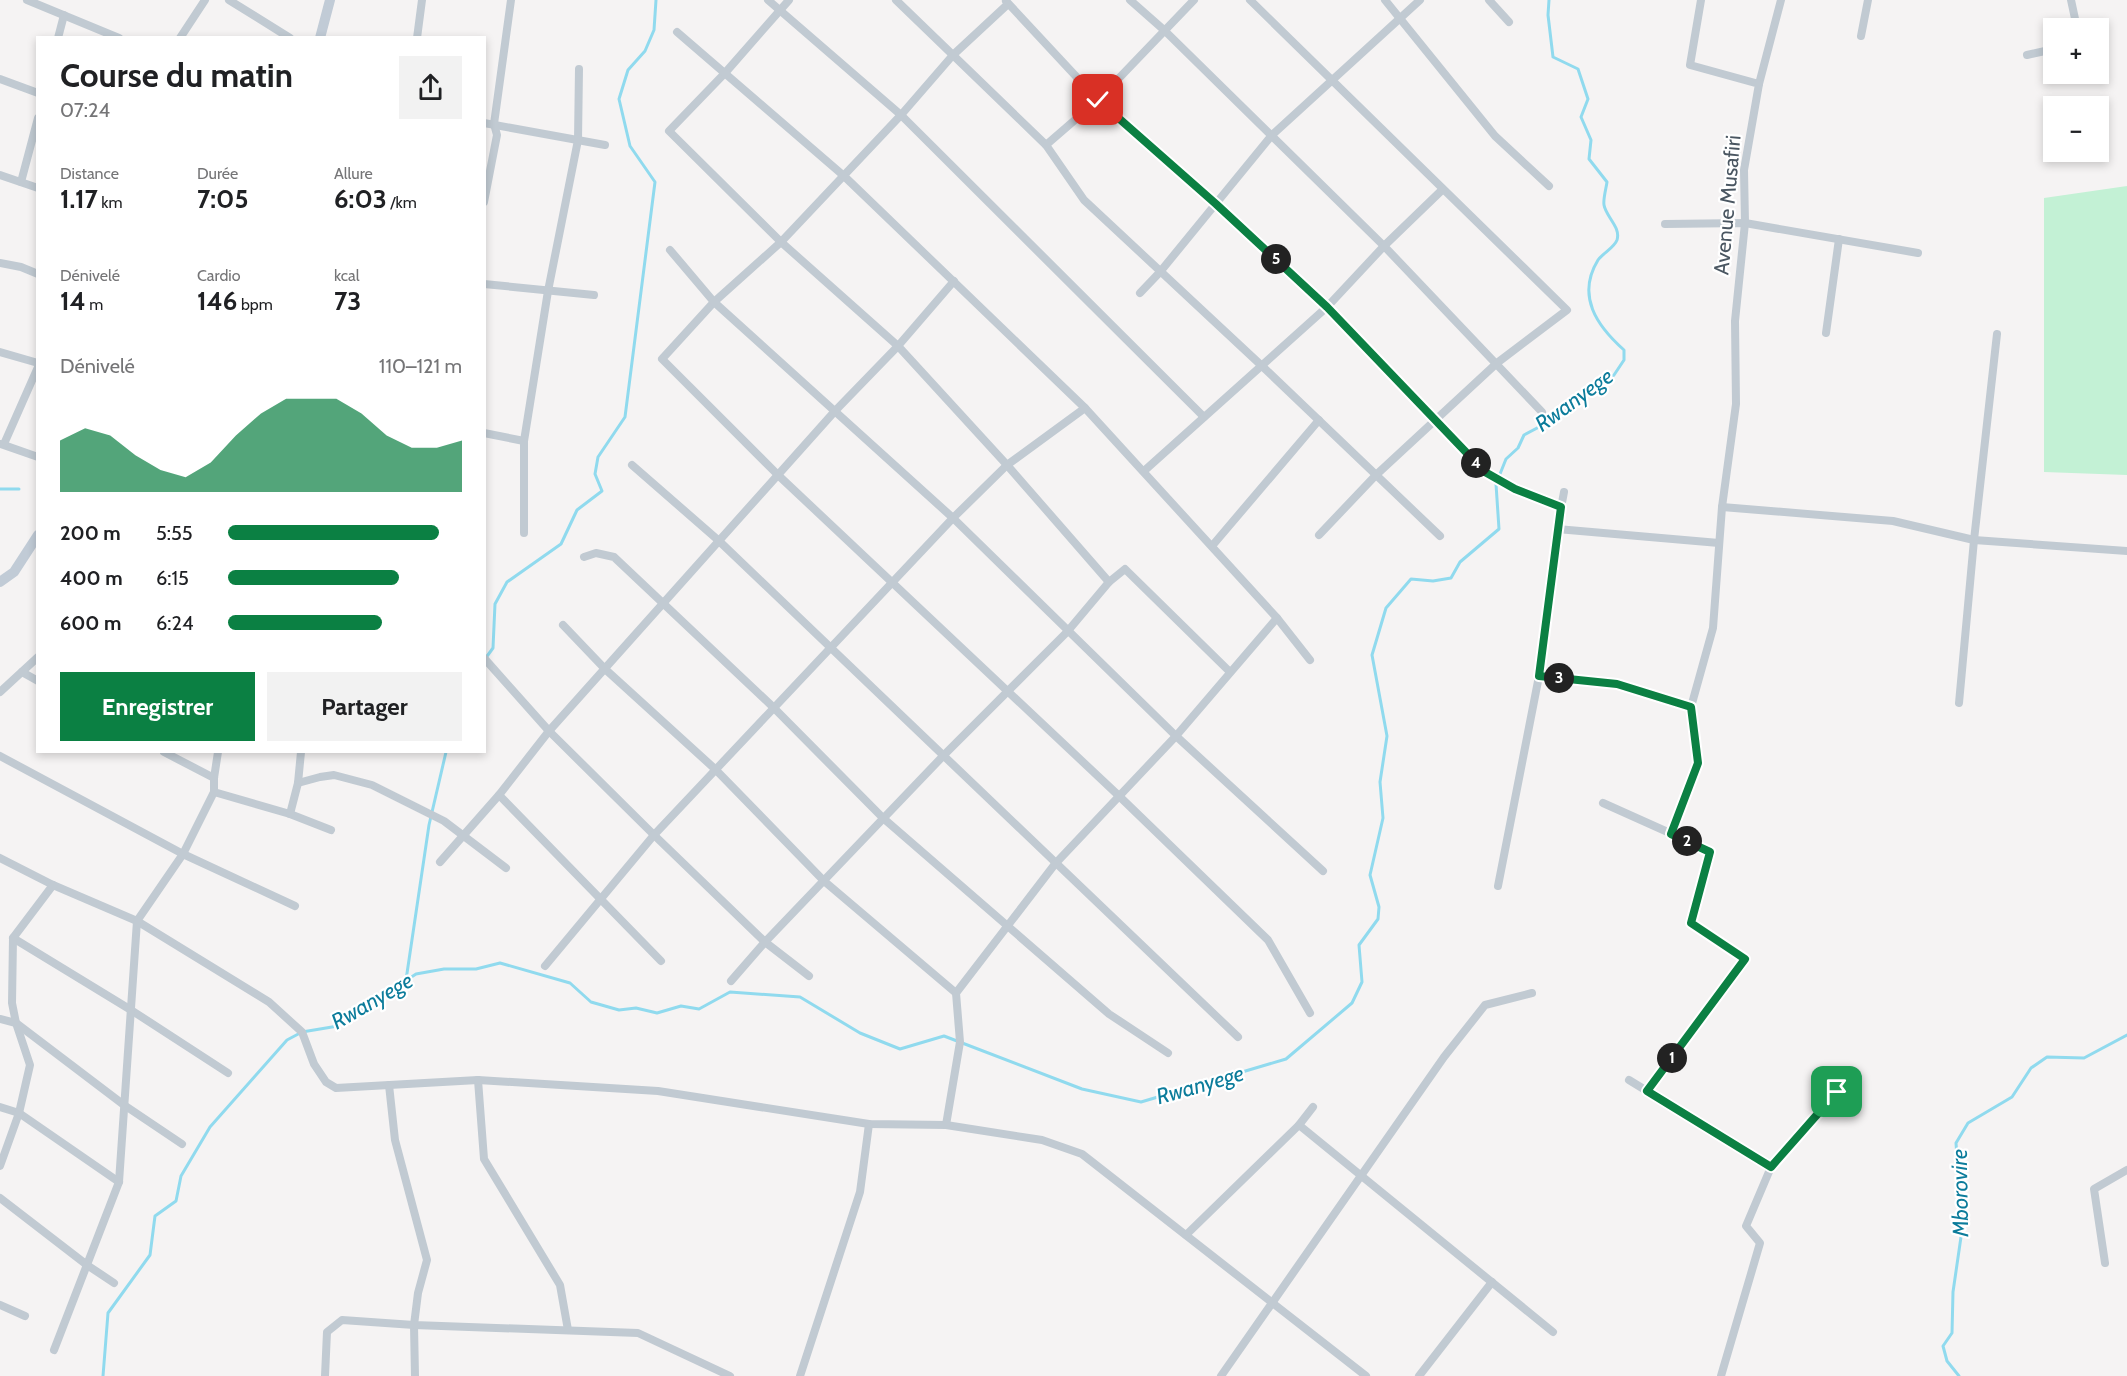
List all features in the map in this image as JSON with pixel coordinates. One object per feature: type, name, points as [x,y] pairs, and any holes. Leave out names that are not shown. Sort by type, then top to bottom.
[{"type":"street","points":[[27,0],[115,36]]},
{"type":"street","points":[[181,36],[205,0]]},
{"type":"street","points":[[229,0],[287,36]]},
{"type":"street","points":[[321,36],[330,0]]},
{"type":"street","points":[[417,36],[422,0]]},
{"type":"street","points":[[486,192],[497,135],[494,124],[511,0]]},
{"type":"street","points":[[768,0],[901,114],[1204,417]]},
{"type":"street","points":[[789,0],[725,73],[669,131],[782,242],[898,346],[1007,465],[1109,582]]},
{"type":"street","points":[[896,0],[1046,145],[1084,201],[1262,366],[1440,536]]},
{"type":"street","points":[[1130,0],[1164,30],[1384,246],[1542,412]]},
{"type":"street","points":[[1046,145],[1098,100],[1194,0]]},
{"type":"street","points":[[1250,0],[1442,190],[1568,310],[1497,363],[1434,419],[1319,535]]},
{"type":"street","points":[[1385,0],[1495,136],[1549,186]]},
{"type":"street","points":[[1140,293],[1160,272],[1272,135],[1420,0]]},
{"type":"street","points":[[1489,0],[1509,22]]},
{"type":"street","points":[[1701,0],[1690,65],[1758,84]]},
{"type":"street","name":"Avenue Musafiri","points":[[1691,707],[1713,628],[1722,507],[1736,404],[1735,321],[1745,223],[1744,170],[1758,84],[1781,0]]},
{"type":"street","points":[[1861,36],[1868,0]]},
{"type":"street","points":[[2071,0],[2074,18]]},
{"type":"street","points":[[1310,1013],[1268,940],[1118,795],[891,584],[662,359],[714,302],[782,242],[953,55],[1006,2],[1098,100],[1216,204],[1327,307],[1485,472],[1515,489],[1561,507]]},
{"type":"street","points":[[59,36],[64,15]]},
{"type":"street","points":[[677,32],[844,176],[1085,408],[1277,618],[1310,660]]},
{"type":"street","points":[[2027,55],[2043,51]]},
{"type":"street","points":[[524,534],[525,441],[548,291],[578,140],[579,69]]},
{"type":"street","points":[[0,79],[36,92]]},
{"type":"street","points":[[486,123],[605,145]]},
{"type":"street","points":[[21,182],[36,126]]},
{"type":"street","points":[[0,175],[36,187]]},
{"type":"street","points":[[1144,471],[1327,307],[1384,246],[1442,190]]},
{"type":"street","points":[[1665,224],[1745,223],[1918,253]]},
{"type":"street","points":[[1826,333],[1839,239]]},
{"type":"street","points":[[670,249],[714,302],[953,518],[1067,632],[1176,736],[1323,871]]},
{"type":"street","points":[[0,263],[21,267],[36,273]]},
{"type":"street","points":[[440,862],[499,795],[549,731],[718,540],[835,411],[898,346],[954,281]]},
{"type":"street","points":[[486,284],[594,295]]},
{"type":"street","points":[[1959,703],[1997,334]]},
{"type":"street","points":[[0,352],[36,364]]},
{"type":"street","points":[[36,369],[2,444],[36,456]]},
{"type":"street","points":[[545,966],[654,835],[953,518],[1007,465],[1085,408]]},
{"type":"street","points":[[1212,546],[1319,420]]},
{"type":"street","points":[[486,433],[525,441]]},
{"type":"street","points":[[632,465],[718,540],[1055,864],[1238,1036]]},
{"type":"street","points":[[1498,886],[1539,676],[1557,530],[1564,492]]},
{"type":"street","points":[[1722,507],[1893,521],[1974,540],[2127,551]]},
{"type":"street","points":[[1557,530],[1719,543]]},
{"type":"street","points":[[0,582],[14,572],[36,538]]},
{"type":"street","points":[[584,557],[596,553],[614,557],[662,605],[773,707],[883,818],[1109,1014],[1167,1053]]},
{"type":"street","points":[[731,981],[883,818],[1067,632],[1109,582],[1125,569],[1230,672]]},
{"type":"street","points":[[946,1125],[960,1042],[956,993],[1055,864],[1176,736],[1277,618]]},
{"type":"street","points":[[563,625],[605,669],[715,769],[824,881],[956,993]]},
{"type":"street","points":[[0,692],[36,659]]},
{"type":"street","points":[[487,660],[549,731],[654,835],[765,942],[809,976]]},
{"type":"street","points":[[22,672],[36,680]]},
{"type":"street","points":[[1539,676],[1617,684],[1691,707],[1698,763],[1671,834]]},
{"type":"street","points":[[166,753],[214,778]]},
{"type":"street","points":[[54,1350],[119,1182],[137,921],[183,854],[214,792],[218,753]]},
{"type":"street","points":[[290,814],[298,783],[301,753]]},
{"type":"street","points":[[2,760],[183,854],[295,906]]},
{"type":"street","points":[[298,783],[334,775],[372,785],[444,821],[506,868]]},
{"type":"street","points":[[214,792],[290,814],[331,830]]},
{"type":"street","points":[[499,795],[661,960]]},
{"type":"street","points":[[1603,803],[1710,852],[1691,923],[1745,959],[1647,1091]]},
{"type":"street","points":[[0,858],[53,885],[137,921],[269,1002],[302,1032],[314,1064],[326,1082],[336,1088],[478,1080],[658,1091],[869,1124],[946,1125],[1042,1140],[1082,1154],[1366,1376]]},
{"type":"street","points":[[0,1166],[20,1113],[30,1065],[12,1003],[13,938],[53,885]]},
{"type":"street","points":[[13,938],[228,1073]]},
{"type":"street","points":[[1221,1376],[1444,1057],[1485,1005],[1532,993]]},
{"type":"street","points":[[0,1019],[16,1023],[124,1105],[182,1143]]},
{"type":"street","points":[[478,1080],[484,1159],[560,1285],[568,1330]]},
{"type":"street","points":[[1629,1080],[1771,1167]]},
{"type":"street","points":[[389,1085],[395,1140],[427,1260],[418,1293],[414,1325],[416,1376]]},
{"type":"street","points":[[1721,1376],[1760,1243],[1746,1226],[1771,1167],[1837,1092]]},
{"type":"street","points":[[0,1107],[20,1113],[119,1182]]},
{"type":"street","points":[[1186,1235],[1299,1125],[1313,1107]]},
{"type":"street","points":[[800,1376],[860,1192],[869,1124]]},
{"type":"street","points":[[1299,1125],[1553,1332]]},
{"type":"street","points":[[2105,1263],[2094,1189],[2127,1170]]},
{"type":"street","points":[[0,1198],[114,1283]]},
{"type":"street","points":[[1419,1376],[1492,1282]]},
{"type":"street","points":[[0,1305],[25,1316]]},
{"type":"street","points":[[325,1376],[327,1332],[342,1320],[414,1325],[638,1333],[730,1376]]},
{"type":"green space","points":[[2127,186],[2127,475],[2044,472],[2044,198]]},
{"type":"waterway","points":[[486,658],[493,648],[495,604],[507,582],[561,544],[577,510],[602,491],[595,474],[598,457],[625,417],[655,182],[630,146],[619,99],[628,70],[645,51],[654,30],[656,0]]},
{"type":"waterway","name":"Rwanyege","points":[[103,1376],[108,1313],[150,1255],[155,1216],[176,1201],[181,1176],[210,1127],[287,1040],[302,1032],[338,1026],[416,974],[444,969],[476,969],[500,963],[570,983],[591,1002],[619,1010],[636,1008],[657,1013],[681,1006],[699,1009],[730,992],[800,997],[860,1033],[900,1049],[944,1036],[1082,1089],[1141,1102],[1286,1059],[1352,1003],[1362,982],[1359,945],[1378,919],[1379,907],[1370,875],[1383,818],[1380,782],[1387,736],[1372,655],[1386,608],[1411,579],[1433,581],[1451,578],[1460,562],[1499,529],[1496,484],[1506,459],[1518,448],[1524,435],[1556,418],[1614,375],[1624,360],[1624,350],[1605,331],[1589,298],[1592,273],[1598,260],[1616,243],[1618,235],[1604,205],[1607,182],[1589,159],[1591,140],[1581,117],[1588,99],[1578,69],[1553,57],[1548,15],[1549,0]]},
{"type":"waterway","points":[[0,489],[19,489]]},
{"type":"waterway","points":[[406,980],[429,825],[446,753]]},
{"type":"waterway","name":"Mborovire","points":[[1959,1376],[1947,1361],[1943,1346],[1952,1333],[1953,1292],[1962,1230],[1956,1143],[1968,1123],[2012,1097],[2031,1068],[2047,1057],[2084,1058],[2127,1035]]},
{"type":"route","points":[[1098,100],[1216,204],[1327,307],[1485,472],[1515,489],[1561,507],[1539,676],[1617,684],[1691,707],[1698,763],[1671,834],[1710,852],[1691,923],[1745,959],[1647,1091],[1771,1167],[1837,1092]]}]
